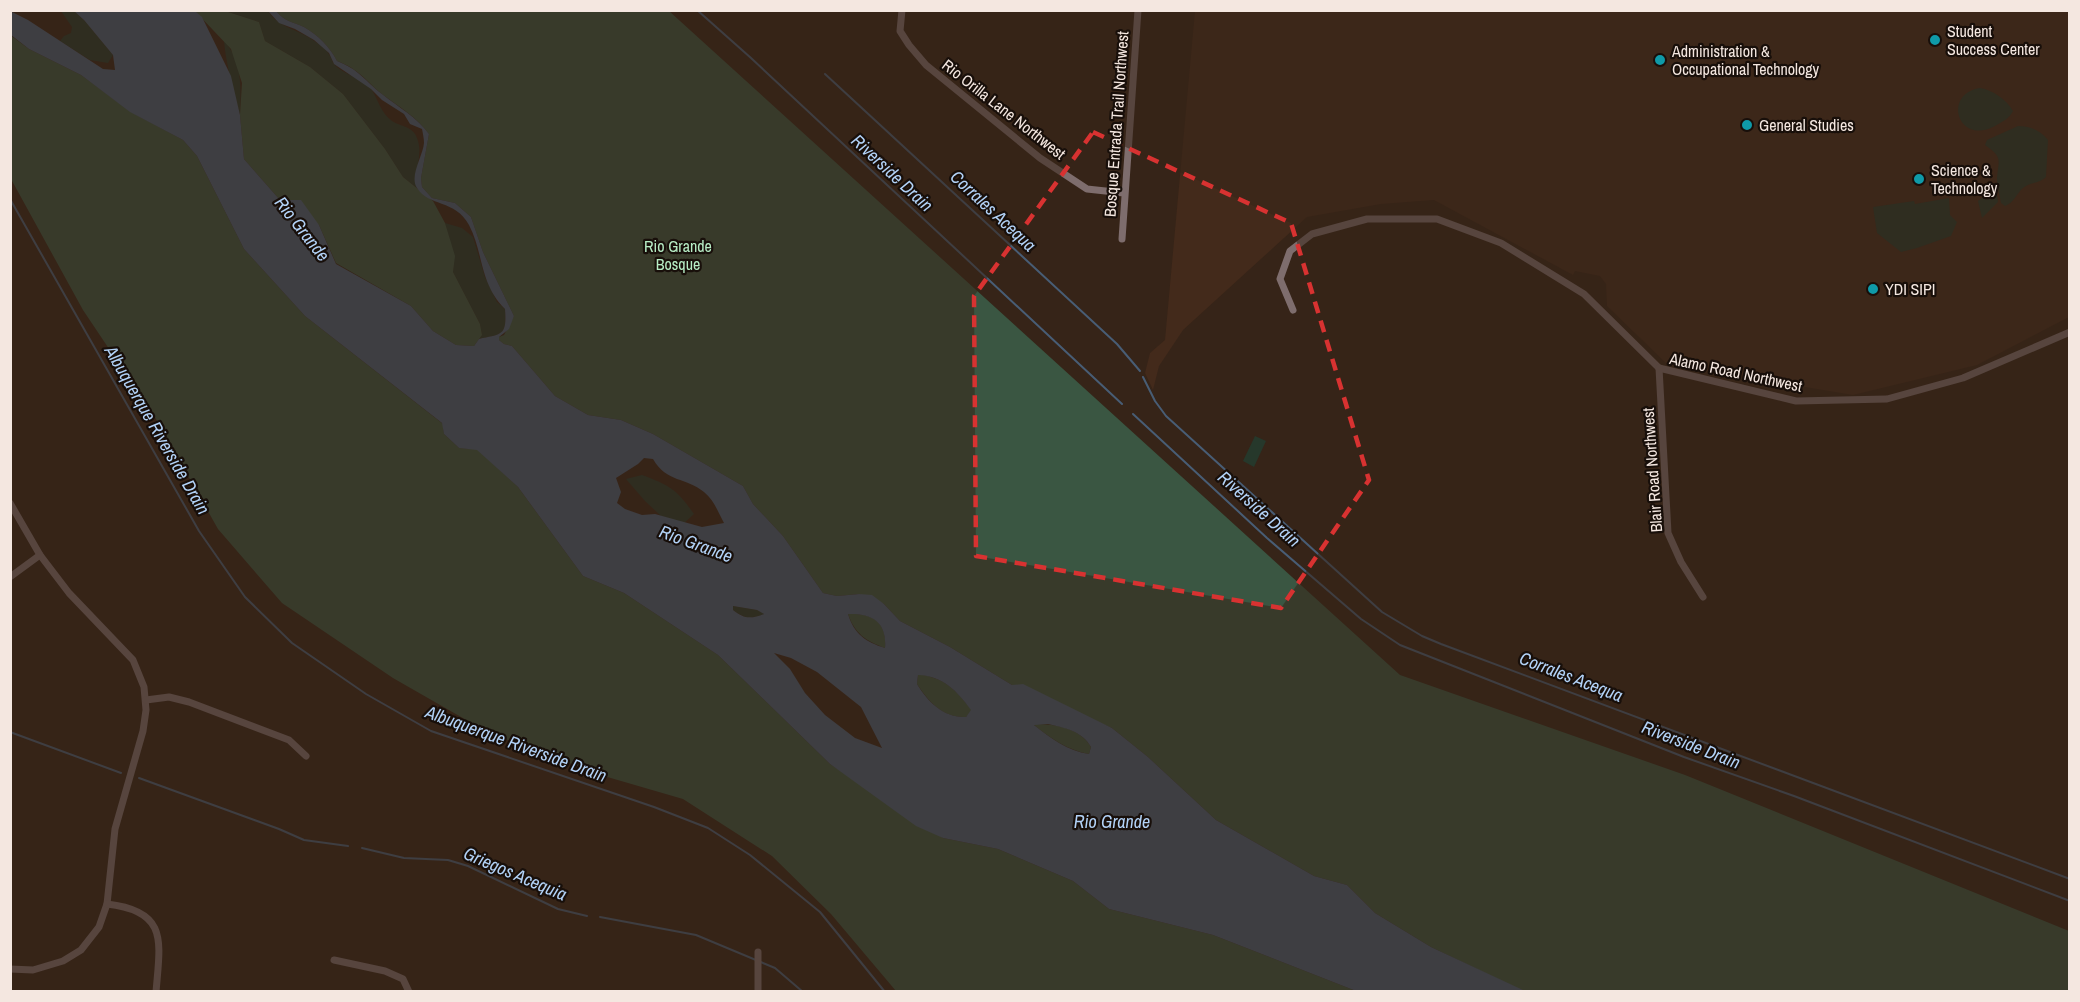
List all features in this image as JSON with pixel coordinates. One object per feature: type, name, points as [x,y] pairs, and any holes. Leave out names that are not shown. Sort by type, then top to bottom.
[{"type":"street","name":"Rio Orilla Lane Northwest","points":[[902,10],[900,31],[926,65],[1040,158],[1087,189],[1124,193]]},
{"type":"street","name":"Bosque Entrada Trail Northwest","points":[[1122,239],[1138,10]]},
{"type":"street","name":"Alamo Road Northwest","points":[[1293,310],[1280,279],[1290,251],[1312,234],[1367,219],[1437,219],[1502,243],[1584,294],[1659,368],[1796,401],[1887,399],[1963,378],[2070,332]]},
{"type":"street","name":"Blair Road Northwest","points":[[1659,368],[1668,533],[1681,562],[1703,597]]},
{"type":"street","points":[[10,503],[40,555],[69,593],[133,660],[140,674],[146,700],[143,731],[115,829],[105,915],[95,933],[81,950],[72,956],[42,968],[10,969]]},
{"type":"street","points":[[10,577],[40,555]]},
{"type":"street","points":[[146,700],[169,697],[189,702],[289,740],[306,756]]},
{"type":"street","points":[[107,904],[138,910],[154,926],[159,943],[156,992]]},
{"type":"street","points":[[758,954],[758,992]]},
{"type":"street","points":[[334,960],[385,971],[403,979],[409,992]]},
{"type":"highlighted area","points":[[1093,132],[1291,223],[1369,480],[1281,608],[976,556],[974,296]]},
{"type":"shaded area","points":[[1195,11],[2069,11],[2069,317],[1977,365],[1853,395],[1667,364],[1607,306],[1606,284],[1600,276],[1575,271],[1573,275],[1434,200],[1381,204],[1307,217],[1183,330],[1159,366],[1153,390],[1145,373],[1150,353],[1165,340]]},
{"type":"green space","points":[[61,11],[74,11],[84,20],[113,55],[108,63],[90,60],[60,41],[71,33],[72,27]]},
{"type":"green space","points":[[195,11],[225,11],[259,22],[265,41],[310,67],[343,94],[385,149],[403,177],[433,201],[445,223],[455,256],[453,272],[480,324],[482,335],[474,346],[456,345],[433,331],[411,306],[336,263],[319,225],[280,200],[244,159],[240,115],[242,83],[231,49]]},
{"type":"green space","points":[[225,11],[268,11],[272,17],[284,25],[321,45],[338,68],[364,82],[372,90],[388,118],[415,134],[419,144],[417,188],[403,177],[385,149],[343,94],[310,67],[265,41],[259,22]]},
{"type":"green space","name":"Rio Grande Bosque","points":[[276,11],[669,11],[1400,675],[1685,775],[2069,931],[2069,991],[1523,991],[1431,947],[1375,913],[1347,885],[1314,876],[1216,820],[1148,757],[1112,728],[1012,685],[950,647],[900,621],[884,604],[859,594],[837,596],[823,593],[783,536],[753,504],[743,486],[653,434],[621,420],[588,415],[555,396],[512,346],[499,340],[514,316],[483,252],[471,217],[455,203],[432,198],[422,187],[421,178],[429,134],[413,117],[356,71],[337,61],[327,46],[314,34],[285,19]]},
{"type":"green space","points":[[10,35],[29,49],[81,75],[131,112],[183,140],[197,156],[244,249],[305,316],[443,424],[444,434],[459,448],[477,449],[518,487],[583,576],[624,593],[718,655],[830,764],[943,838],[998,849],[1073,881],[1109,909],[1213,935],[1356,991],[896,991],[831,914],[772,856],[683,799],[604,776],[489,733],[393,678],[282,603],[218,529],[156,419],[83,310],[11,179]]},
{"type":"green space","points":[[224,41],[235,57],[240,76],[240,115],[228,69]]},
{"type":"green space","points":[[1980,88],[1999,96],[2013,111],[2003,122],[1982,130],[1972,129],[1964,124],[1959,117],[1958,108],[1961,99],[1968,92]]},
{"type":"green space","points":[[2018,126],[2034,129],[2048,140],[2046,177],[2023,188],[2011,203],[2005,206],[2001,203],[1997,185],[1997,156],[1985,145],[1987,140]]},
{"type":"green space","points":[[1995,182],[1998,202],[1982,218],[1978,201],[1989,192]]},
{"type":"green space","points":[[1949,198],[1950,215],[1957,222],[1951,236],[1901,252],[1877,233],[1873,207],[1914,201],[1915,204]]},
{"type":"green space","points":[[445,223],[462,228],[473,237],[485,277],[497,302],[505,309],[504,329],[498,334],[479,339],[482,335],[480,324],[453,272],[454,256]]},
{"type":"green space","points":[[1255,436],[1266,441],[1254,467],[1243,461]]},
{"type":"green space","points":[[642,475],[672,489],[694,514],[684,523],[661,516],[626,479]]},
{"type":"green space","points":[[733,606],[757,610],[765,614],[745,617],[733,610]]},
{"type":"green space","points":[[848,614],[865,615],[877,621],[884,632],[885,648],[862,636],[854,627]]},
{"type":"green space","points":[[918,674],[936,679],[949,686],[972,710],[966,717],[958,717],[937,708],[917,684]]},
{"type":"green space","points":[[1033,724],[1057,726],[1073,731],[1086,740],[1091,747],[1089,754],[1059,743]]},
{"type":"water","name":"Rio Grande","points":[[10,11],[28,20],[103,69],[115,70],[113,55],[74,11],[195,11],[202,17],[231,76],[240,115],[244,159],[280,200],[301,200],[319,225],[336,264],[411,306],[433,331],[456,345],[474,346],[479,339],[498,334],[504,329],[505,309],[486,279],[469,225],[457,211],[422,194],[415,183],[415,172],[424,143],[422,129],[410,124],[404,114],[334,64],[329,53],[314,40],[279,23],[268,11],[276,11],[285,19],[309,30],[327,46],[337,61],[357,72],[413,117],[429,134],[421,178],[422,187],[432,198],[455,203],[471,217],[483,252],[514,316],[509,329],[499,337],[499,340],[512,346],[555,396],[588,415],[621,420],[653,434],[743,486],[753,504],[783,536],[823,593],[837,596],[872,595],[900,621],[950,647],[1012,685],[1023,684],[1112,728],[1148,757],[1216,820],[1314,876],[1347,885],[1375,913],[1431,947],[1525,991],[1356,991],[1213,935],[1109,909],[1073,881],[998,849],[943,838],[916,826],[830,764],[718,655],[624,593],[583,576],[518,487],[477,450],[459,448],[444,434],[442,423],[305,316],[244,249],[197,156],[183,140],[130,112],[81,75],[29,49],[11,35]],"holes":[[[644,458],[653,459],[664,472],[697,487],[710,499],[724,523],[702,527],[655,514],[642,515],[625,509],[617,503],[621,492],[616,478]],[[733,606],[757,610],[764,614],[755,617],[741,615],[733,610]],[[848,614],[865,615],[877,621],[884,632],[885,648],[867,640],[854,627]],[[774,653],[791,658],[817,672],[861,707],[882,748],[855,738],[825,715],[805,693],[790,669]],[[918,675],[935,678],[955,691],[971,710],[966,717],[944,712],[926,697],[917,684]],[[1048,724],[1072,731],[1083,737],[1091,747],[1089,754],[1067,747],[1034,725]]]},
{"type":"waterway","name":"Riverside Drain","points":[[697,10],[1122,404]]},
{"type":"waterway","name":"Corrales Acequa","points":[[825,74],[1117,344],[1140,371]]},
{"type":"waterway","name":"Albuquerque Riverside Drain","points":[[10,199],[199,531],[245,597],[292,643],[366,694],[431,731],[654,807],[708,828],[750,855],[820,912],[885,992]]},
{"type":"waterway","name":"Corrales Acequa","points":[[1143,377],[1155,401],[1166,416],[1382,612],[1422,636],[2070,879]]},
{"type":"waterway","name":"Riverside Drain","points":[[1133,414],[1267,538],[1361,619],[1400,645],[1684,757],[1794,796],[2070,901]]},
{"type":"waterway","name":"Griegos Acequia","points":[[10,732],[121,773]]},
{"type":"waterway","name":"Griegos Acequia","points":[[139,778],[304,840],[348,846]]},
{"type":"waterway","name":"Griegos Acequia","points":[[362,848],[404,858],[448,860],[468,866],[558,909],[587,916]]},
{"type":"waterway","name":"Griegos Acequia","points":[[600,917],[696,935],[775,968],[803,992]]},
{"type":"place","name":"Student Success Center","points":[[1935,40]]},
{"type":"place","name":"Administration & Occupational Technology","points":[[1660,60]]},
{"type":"place","name":"General Studies","points":[[1747,125]]},
{"type":"place","name":"Science & Technology","points":[[1919,179]]},
{"type":"place","name":"YDI SIPI","points":[[1873,289]]}]
